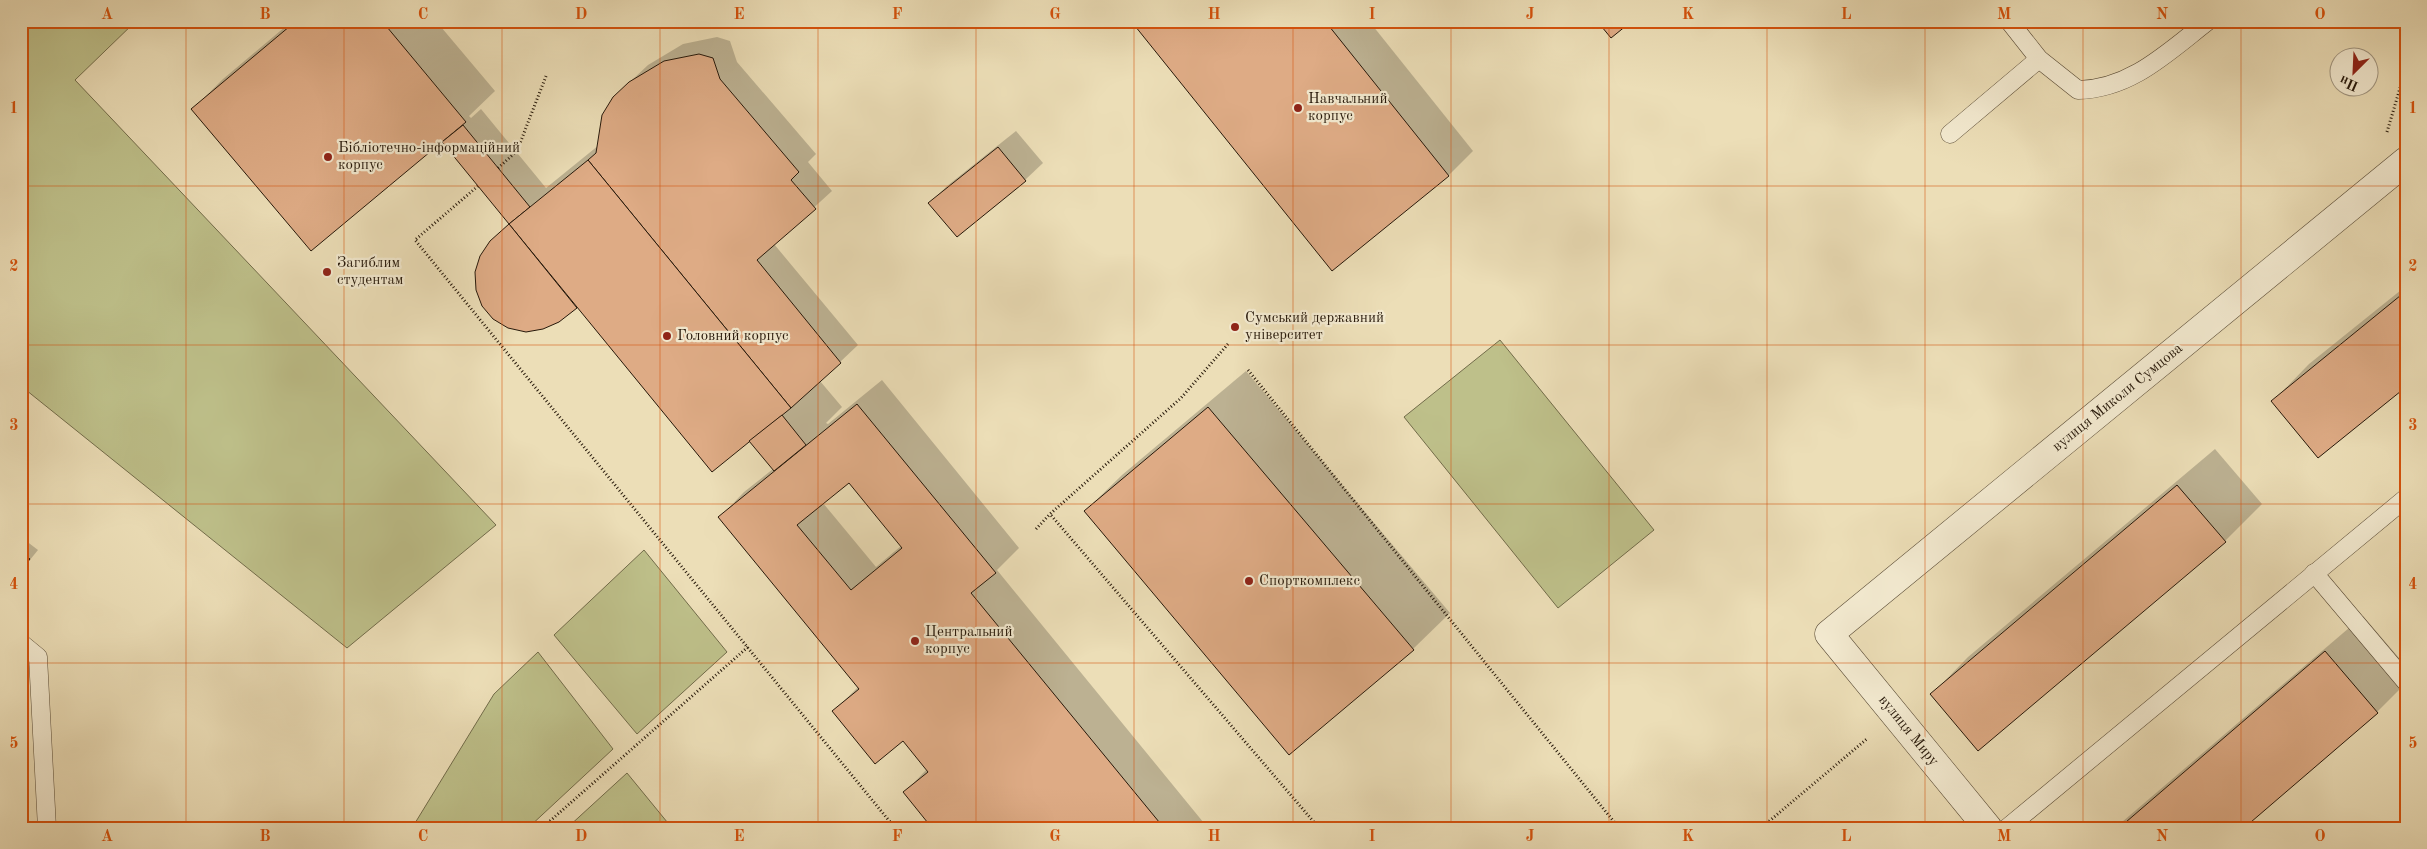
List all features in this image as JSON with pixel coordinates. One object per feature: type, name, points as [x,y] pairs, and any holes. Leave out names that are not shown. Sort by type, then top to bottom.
[{"type":"street","name":"вулиця Миколи Сумцова","points":[[1829,634],[2406,161]]},
{"type":"street","name":"вулиця Миру","points":[[1829,634],[1988,828]]},
{"type":"lane","points":[[2008,21],[2039,59],[2078,90],[2094,90],[2123,82],[2147,70],[2208,21]]},
{"type":"lane","points":[[1950,134],[2039,59]]},
{"type":"lane","points":[[2007,828],[2406,498]]},
{"type":"lane","points":[[2314,573],[2406,682]]},
{"type":"lane","points":[[21,643],[38,657],[47,828]]},
{"type":"path","points":[[2386,133],[2406,68]]},
{"type":"path","points":[[498,168],[517,151],[546,76]]},
{"type":"path","points":[[478,186],[415,240],[895,828]]},
{"type":"path","points":[[1036,529],[1050,514],[1181,398],[1228,344]]},
{"type":"path","points":[[1248,370],[1619,828]]},
{"type":"path","points":[[1050,514],[1319,828]]},
{"type":"path","points":[[542,828],[748,646]]},
{"type":"path","points":[[1761,828],[1896,716]]},
{"type":"green space","points":[[21,21],[136,21],[75,80],[496,525],[347,648],[21,386]]},
{"type":"green space","points":[[1500,340],[1654,530],[1558,608],[1404,417]]},
{"type":"green space","points":[[644,550],[727,652],[637,734],[554,635]]},
{"type":"green space","points":[[538,652],[613,749],[528,828],[412,828],[494,694]]},
{"type":"green space","points":[[627,773],[672,828],[567,828]]},
{"type":"building","name":"Бібліотечно-інформаційний корпус","points":[[296,21],[382,21],[466,122],[311,251],[191,109]]},
{"type":"building","name":"Навчальний корпус","points":[[1131,21],[1325,21],[1449,176],[1332,271]]},
{"type":"building","points":[[1597,21],[1632,21],[1611,38]]},
{"type":"building","points":[[699,54],[713,58],[720,79],[799,172],[791,180],[816,209],[757,260],[841,363],[791,408],[588,160],[596,153],[602,115],[613,97],[629,82],[664,61]]},
{"type":"building","points":[[463,125],[530,207],[509,224],[442,142]]},
{"type":"building","points":[[998,147],[1026,181],[957,237],[928,203]]},
{"type":"building","name":"Головний корпус","points":[[588,160],[791,408],[712,472],[509,224]]},
{"type":"building","points":[[509,224],[577,308],[559,322],[543,329],[526,332],[508,328],[493,319],[482,306],[476,290],[475,272],[480,256],[490,241]]},
{"type":"building","points":[[2406,291],[2406,387],[2318,458],[2271,401]]},
{"type":"building","name":"Центральний корпус","points":[[857,404],[996,573],[971,593],[1164,828],[974,828],[972,825],[969,828],[932,828],[903,792],[928,772],[903,741],[875,764],[832,711],[859,689],[718,517]],"holes":[[[849,483],[902,548],[851,590],[797,525]]]},
{"type":"building","name":"Спорткомплекс","points":[[1208,407],[1414,650],[1289,755],[1084,511]]},
{"type":"building","points":[[782,415],[806,445],[774,471],[749,441]]},
{"type":"building","points":[[2177,485],[2226,542],[1978,751],[1930,694]]},
{"type":"building","points":[[21,552],[30,559],[21,570]]},
{"type":"building","points":[[2325,651],[2378,713],[2244,828],[2119,828]]},
{"type":"place","name":"Навчальний корпус","points":[[1298,108]]},
{"type":"place","name":"Бібліотечно-інформаційний корпус","points":[[328,157]]},
{"type":"place","name":"Загиблим студентам","points":[[327,272]]},
{"type":"place","name":"Сумський державний університет","points":[[1235,327]]},
{"type":"place","name":"Головний корпус","points":[[667,336]]},
{"type":"place","name":"Спорткомплекс","points":[[1249,581]]},
{"type":"place","name":"Центральний корпус","points":[[915,641]]}]
